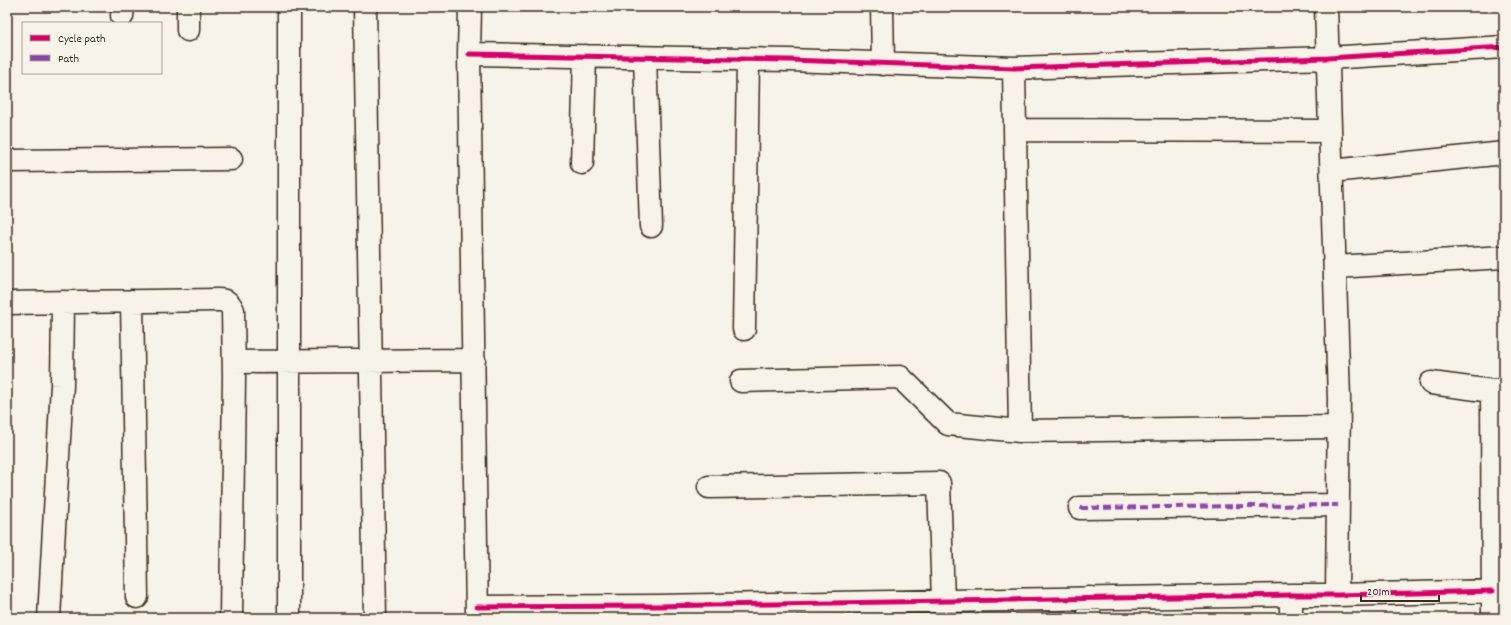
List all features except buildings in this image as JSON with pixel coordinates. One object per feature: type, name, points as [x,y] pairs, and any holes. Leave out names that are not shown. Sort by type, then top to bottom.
[{"type":"street","points":[[188,7],[188,30]]},
{"type":"street","points":[[289,7],[289,618]]},
{"type":"street","points":[[365,7],[375,618]]},
{"type":"street","points":[[470,7],[469,54],[477,612],[887,610],[943,601],[983,609],[1089,608],[1291,595],[1493,591]]},
{"type":"street","points":[[882,7],[883,64]]},
{"type":"street","points":[[1326,7],[1339,427],[1336,595]]},
{"type":"street","points":[[469,54],[789,60],[1014,68],[1328,58],[1504,47]]},
{"type":"street","points":[[582,163],[585,56]]},
{"type":"street","points":[[645,58],[651,226]]},
{"type":"street","points":[[744,328],[748,60]]},
{"type":"street","points":[[1014,68],[1020,431]]},
{"type":"street","points":[[1015,130],[1330,131]]},
{"type":"street","points":[[1332,171],[1504,153]]},
{"type":"street","points":[[7,161],[231,158]]},
{"type":"street","points":[[1335,267],[1504,257]]},
{"type":"street","points":[[132,300],[137,597]]},
{"type":"street","points":[[7,303],[132,300],[223,300],[230,303],[233,310],[234,362],[231,618]]},
{"type":"street","points":[[49,618],[62,385],[63,302]]},
{"type":"street","points":[[234,362],[474,360]]},
{"type":"street","points":[[741,381],[900,377],[948,424],[1020,431],[1339,427]]},
{"type":"street","points":[[1431,383],[1498,390],[1493,591],[1494,618]]},
{"type":"street","points":[[709,487],[939,483],[943,601]]},
{"type":"street","points":[[1080,508],[1338,505]]},
{"type":"street","points":[[1291,595],[1291,618]]},
{"type":"marked path","points":[[1080,508],[1338,505]]},
{"type":"cycle path","points":[[469,54],[789,60],[1014,68],[1328,58],[1504,47]]},
{"type":"cycle path","points":[[477,607],[656,606],[1337,595],[1493,591]]}]
